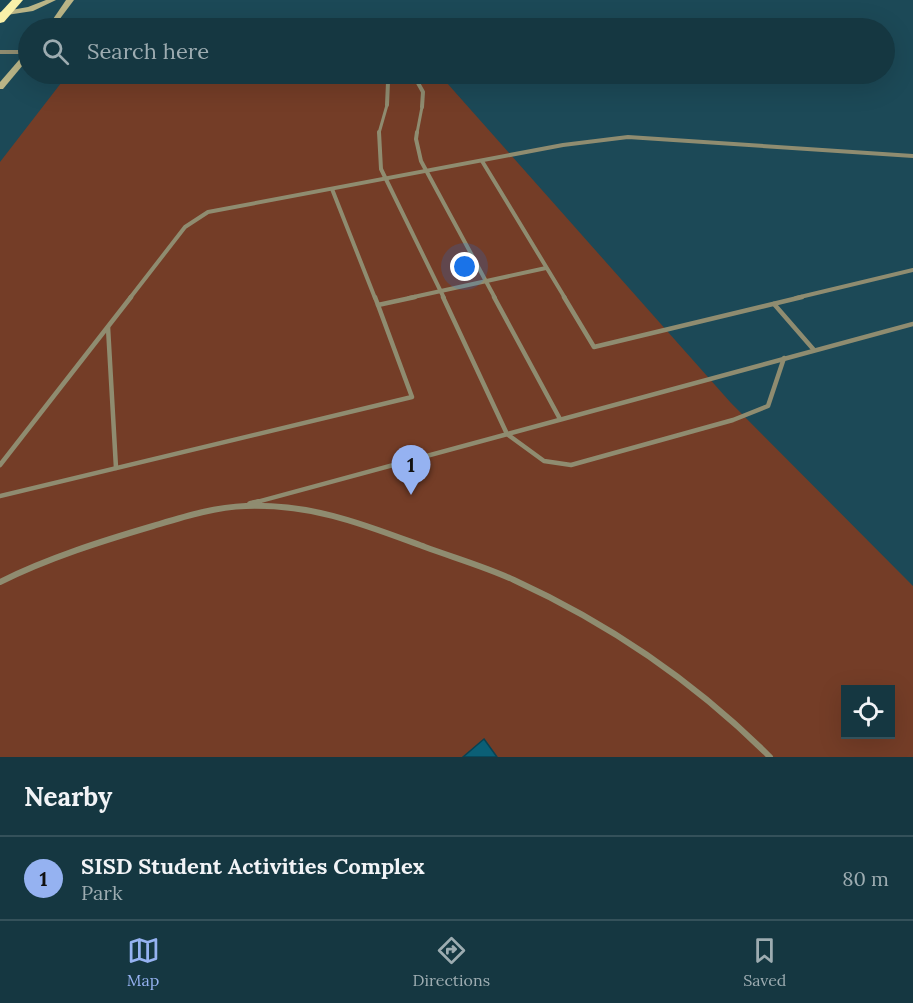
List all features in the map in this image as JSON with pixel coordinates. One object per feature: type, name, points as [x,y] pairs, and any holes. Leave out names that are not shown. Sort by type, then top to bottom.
[{"type":"highway","points":[[0,20],[18,0]]},
{"type":"main road","points":[[0,14],[30,9],[52,0]]},
{"type":"main road","points":[[57,18],[70,0]]},
{"type":"main road","points":[[0,87],[18,67]]},
{"type":"street","points":[[0,52],[18,55]]},
{"type":"street","points":[[387,105],[388,84]]},
{"type":"street","points":[[418,84],[423,92],[422,107]]},
{"type":"lane","points":[[387,105],[380,131],[381,169],[507,434],[544,461],[572,465],[733,420],[768,406],[784,358]]},
{"type":"lane","points":[[422,107],[416,139],[421,161],[560,419]]},
{"type":"lane","points":[[0,465],[185,227],[208,212],[596,140],[628,137],[913,156]]},
{"type":"lane","points":[[482,161],[594,348],[913,270]]},
{"type":"lane","points":[[0,496],[412,397],[332,189]]},
{"type":"lane","points":[[378,305],[546,268]]},
{"type":"lane","points":[[774,304],[814,350]]},
{"type":"lane","points":[[0,582],[120,536],[201,512],[245,506],[913,324]]},
{"type":"lane","points":[[108,327],[116,468]]},
{"type":"lane","points":[[245,506],[314,510],[361,523],[514,580],[614,632],[681,677],[740,727],[770,757]]},
{"type":"shaded area","points":[[60,84],[448,84],[731,403],[913,586],[913,757],[0,757],[0,162]]},
{"type":"building","points":[[484,739],[497,757],[463,757]]},
{"type":"place","name":"SISD Student Activities Complex","points":[[411,495]]}]
